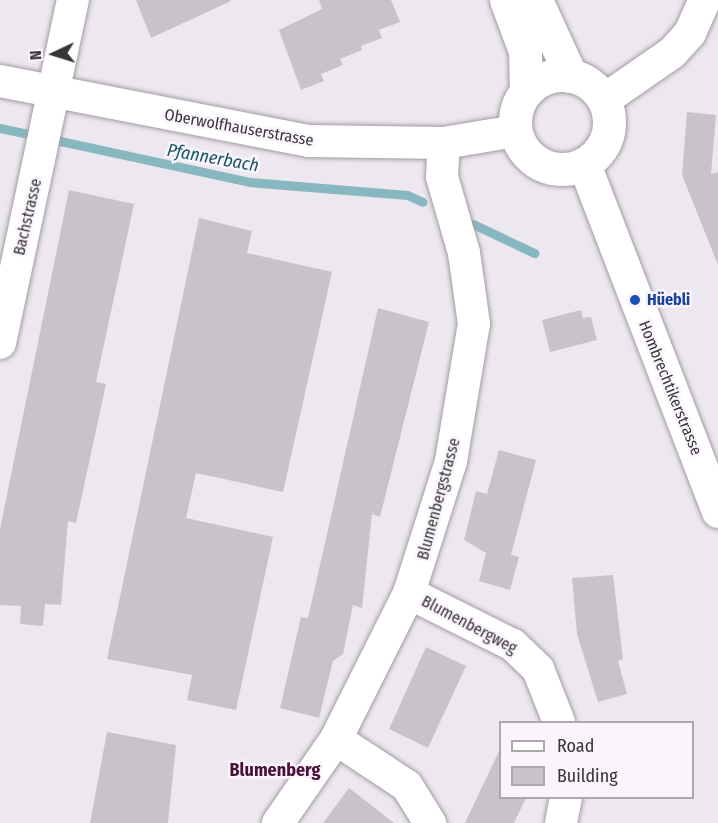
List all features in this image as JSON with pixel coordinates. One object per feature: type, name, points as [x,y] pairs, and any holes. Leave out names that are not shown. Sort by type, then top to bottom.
[{"type":"main road","points":[[506,0],[525,51],[526,92]]},
{"type":"main road","points":[[536,0],[571,76]]},
{"type":"main road","points":[[550,76],[571,76],[594,87],[604,100],[607,136],[584,164],[556,169],[542,165],[521,145],[516,131],[519,103],[526,92],[550,76]]},
{"type":"main road","name":"Hombrechtikerstrasse","points":[[584,164],[718,511]]},
{"type":"street","name":"Bachstrasse","points":[[0,343],[54,104],[73,0]]},
{"type":"street","points":[[604,100],[672,53],[690,33],[705,0]]},
{"type":"street","name":"Oberwolfhauserstrasse","points":[[0,81],[54,104],[275,137],[444,143],[516,131]]},
{"type":"street","name":"Blumenbergstrasse","points":[[278,823],[336,738],[409,593],[451,461],[471,357],[472,291],[442,177],[444,143]]},
{"type":"street","name":"Blumenbergweg","points":[[409,593],[513,645],[538,669],[557,721]]},
{"type":"street","points":[[336,738],[407,786],[430,823]]},
{"type":"street","points":[[561,823],[566,799]]},
{"type":"building","points":[[136,0],[230,0],[231,1],[151,38]]},
{"type":"building","points":[[319,0],[391,0],[400,22],[379,30],[382,38],[361,46],[362,50],[340,59],[343,65],[321,74],[324,81],[301,90],[279,30],[322,9]]},
{"type":"building","points":[[687,112],[716,115],[711,174],[718,172],[718,265],[682,175]]},
{"type":"building","points":[[69,190],[134,204],[96,382],[106,384],[76,523],[68,521],[61,605],[45,604],[43,626],[20,624],[21,606],[0,605],[0,529]]},
{"type":"building","points":[[199,218],[252,231],[247,253],[332,272],[283,492],[196,473],[186,518],[273,537],[236,710],[187,700],[192,675],[107,659]]},
{"type":"building","points":[[378,308],[429,322],[380,517],[372,514],[362,608],[353,605],[343,654],[333,661],[319,718],[280,708],[301,617],[308,618]]},
{"type":"building","points":[[581,310],[583,318],[591,317],[597,340],[550,352],[542,320]]},
{"type":"building","points":[[499,450],[536,460],[511,555],[519,557],[510,590],[479,581],[486,553],[464,540],[476,491],[487,494]]},
{"type":"building","points":[[613,575],[623,659],[618,661],[627,694],[598,702],[577,634],[572,578]]},
{"type":"building","points":[[426,647],[466,666],[428,748],[389,729]]},
{"type":"building","points":[[107,732],[176,745],[168,823],[90,823]]},
{"type":"building","points":[[499,751],[499,799],[526,799],[514,823],[465,823]]},
{"type":"building","points":[[349,788],[394,823],[323,823]]},
{"type":"waterway","name":"Pfannerbach","points":[[0,128],[249,182],[407,195],[423,202]]},
{"type":"waterway","name":"Pfannerbach","points":[[473,224],[534,253]]},
{"type":"place","name":"Hüebli","points":[[635,300]]},
{"type":"district","name":"Blumenberg","points":[[275,770]]}]
